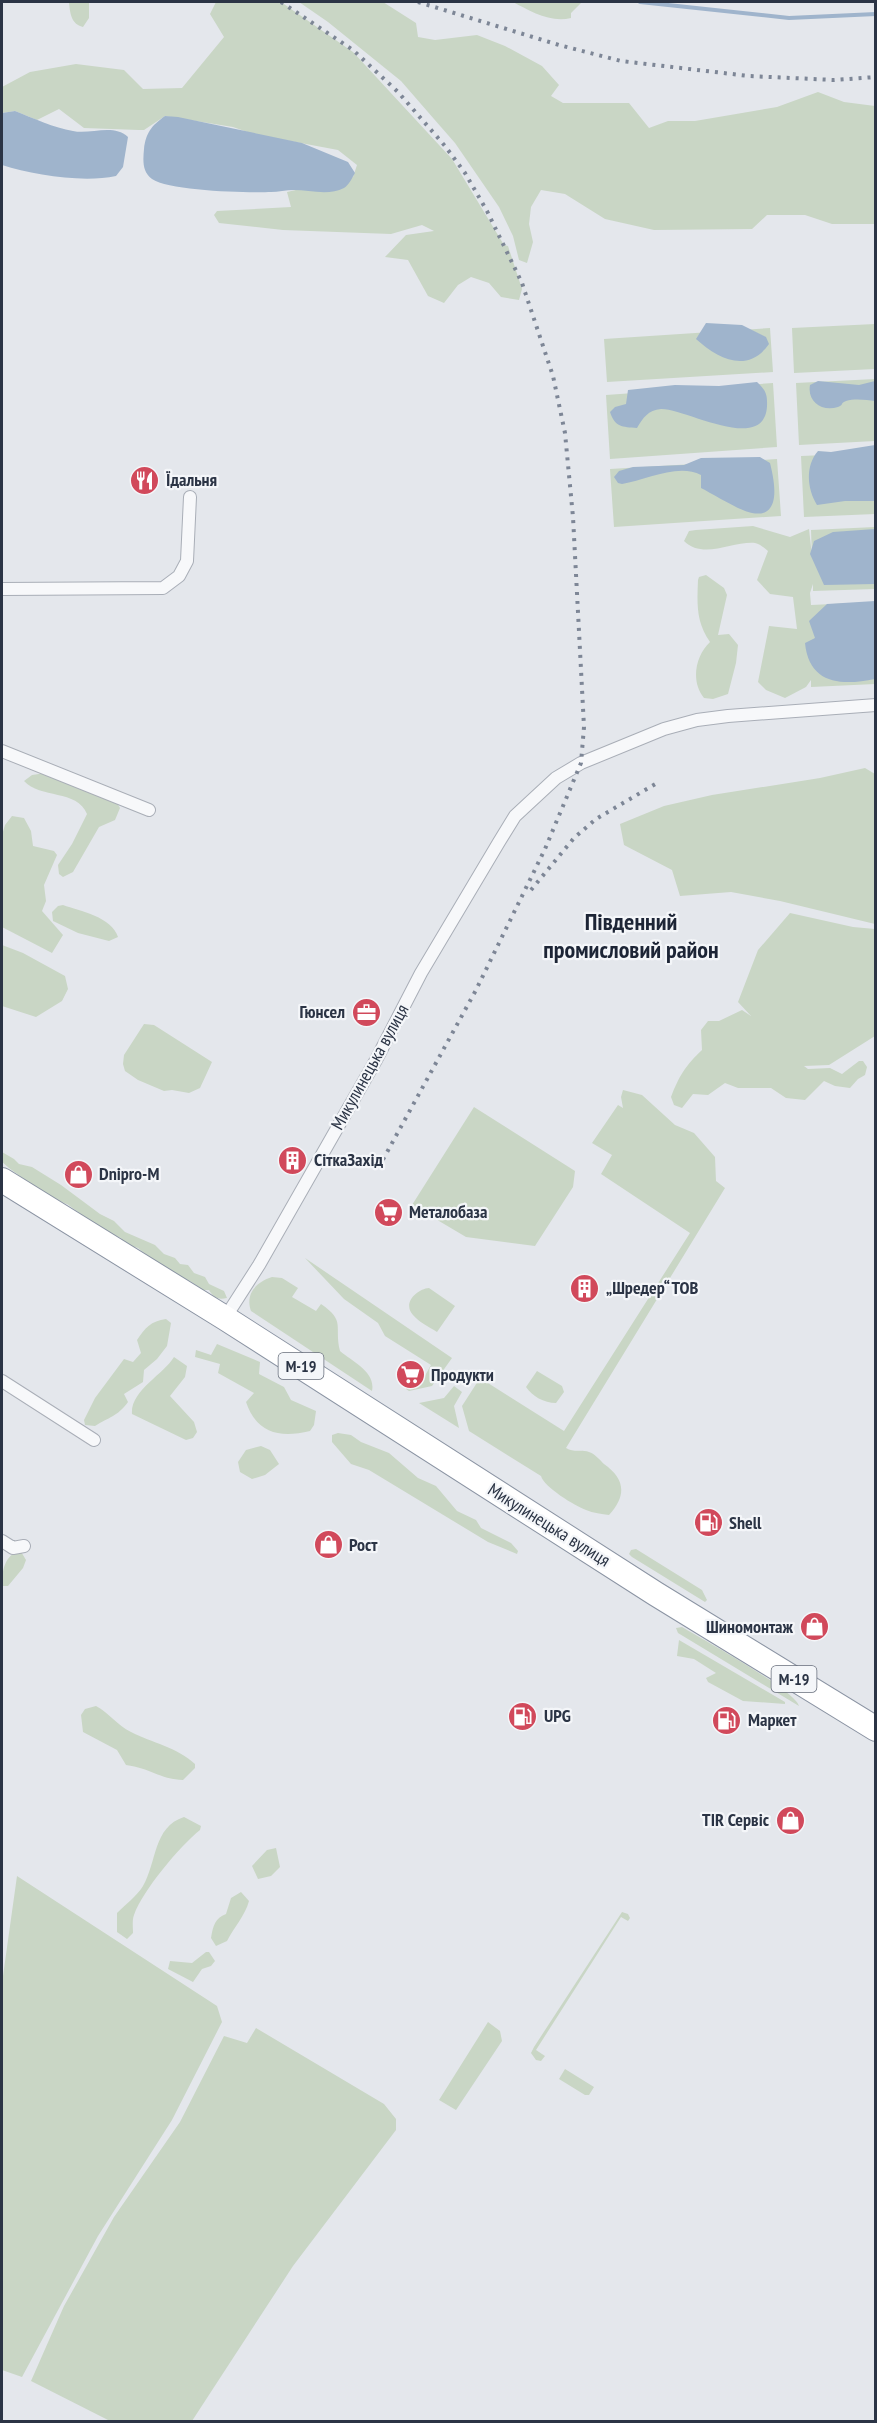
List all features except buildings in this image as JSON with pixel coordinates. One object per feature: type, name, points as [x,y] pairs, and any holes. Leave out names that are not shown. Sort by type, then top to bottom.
[{"type":"highway","name":"Микулинецька вулиця","points":[[2,1180],[225,1318],[656,1594],[876,1729]]},
{"type":"street","points":[[2,589],[163,588],[179,576],[187,561],[190,497]]},
{"type":"street","name":"Микулинецька вулиця","points":[[225,1318],[259,1265],[370,1070],[421,973],[515,816],[556,778],[581,763],[664,729],[697,720],[728,716],[876,705]]},
{"type":"street","points":[[2,751],[148,810]]},
{"type":"street","points":[[2,1381],[94,1440]]},
{"type":"street","points":[[2,1540],[18,1547]]},
{"type":"green space","points":[[69,2],[89,2],[89,18],[83,27],[74,21]]},
{"type":"green space","points":[[216,2],[281,2],[353,52],[452,159],[504,245],[508,246],[522,289],[519,300],[501,297],[489,283],[471,277],[458,285],[444,303],[428,296],[408,260],[385,257],[406,235],[434,231],[422,225],[391,234],[283,230],[219,223],[214,215],[217,211],[291,207],[287,192],[353,177],[357,165],[338,150],[253,134],[233,127],[165,116],[144,130],[139,130],[84,128],[59,109],[37,120],[15,111],[2,113],[2,87],[30,72],[76,64],[124,70],[143,89],[182,88],[224,37],[210,14]]},
{"type":"green space","points":[[299,2],[383,2],[416,23],[418,37],[435,40],[477,35],[505,46],[542,66],[559,85],[551,96],[563,103],[629,103],[649,128],[668,121],[695,121],[777,107],[818,92],[844,102],[875,106],[875,224],[832,224],[805,215],[767,215],[752,229],[654,230],[605,219],[565,194],[541,190],[531,207],[529,224],[533,242],[527,263],[519,260],[513,236],[499,207],[455,143],[401,81],[328,22]]},
{"type":"green space","points":[[513,2],[581,3],[571,13],[571,18],[555,19],[540,15]]},
{"type":"green space","points":[[875,324],[875,369],[794,373],[792,328]]},
{"type":"green space","points":[[770,328],[773,372],[607,382],[604,339]]},
{"type":"green space","points":[[875,379],[875,441],[799,445],[796,383]]},
{"type":"green space","points":[[773,383],[777,447],[610,459],[606,395]]},
{"type":"green space","points":[[875,453],[875,514],[804,517],[801,456]]},
{"type":"green space","points":[[777,459],[781,516],[614,527],[610,469]]},
{"type":"green space","points":[[753,526],[790,537],[809,529],[812,556],[811,530],[875,527],[875,589],[813,591],[813,584],[810,593],[811,605],[875,602],[875,684],[811,687],[811,680],[806,687],[785,698],[766,690],[758,682],[769,626],[797,629],[793,597],[770,594],[757,580],[768,551],[759,544],[746,543],[700,549],[684,541],[689,531]]},
{"type":"green space","points":[[706,575],[724,588],[727,595],[718,635],[729,634],[738,645],[728,694],[713,699],[704,698],[696,676],[698,661],[710,642],[702,627],[698,605],[698,580],[699,577]]},
{"type":"green space","points":[[865,768],[875,774],[875,924],[780,901],[731,892],[680,896],[672,870],[624,845],[620,824],[664,806],[712,795],[820,778]]},
{"type":"green space","points":[[46,773],[117,803],[120,808],[115,820],[99,827],[73,872],[63,877],[59,874],[58,865],[87,814],[75,801],[31,787],[24,781],[32,775]]},
{"type":"green space","points":[[12,816],[24,818],[31,831],[33,846],[54,851],[57,855],[44,885],[46,901],[42,911],[63,935],[52,953],[2,927],[2,835],[5,825]]},
{"type":"green space","points":[[63,905],[86,912],[109,924],[118,937],[109,941],[78,933],[53,921],[52,912],[58,906]]},
{"type":"green space","points":[[790,913],[853,927],[875,929],[875,1036],[829,1065],[804,1066],[808,1069],[830,1068],[842,1074],[859,1061],[863,1061],[867,1067],[865,1075],[850,1088],[835,1086],[824,1081],[805,1100],[786,1098],[771,1088],[738,1088],[725,1083],[708,1095],[693,1094],[682,1108],[674,1105],[671,1097],[687,1066],[702,1050],[701,1030],[708,1021],[719,1021],[742,1010],[751,1016],[738,1002],[758,950]]},
{"type":"green space","points":[[2,945],[23,953],[65,976],[68,989],[62,1001],[36,1017],[2,1006]]},
{"type":"green space","points":[[144,1024],[154,1025],[212,1062],[200,1088],[189,1093],[164,1091],[138,1080],[125,1071],[124,1055]]},
{"type":"green space","points":[[623,1090],[642,1095],[675,1125],[694,1133],[715,1157],[716,1181],[725,1188],[566,1448],[591,1453],[620,1481],[619,1501],[609,1515],[581,1508],[554,1491],[541,1476],[469,1431],[462,1406],[480,1378],[564,1431],[690,1233],[601,1174],[612,1155],[592,1143],[618,1105],[623,1108],[621,1097]]},
{"type":"green space","points":[[474,1107],[575,1171],[573,1187],[535,1246],[466,1237],[412,1205]]},
{"type":"green space","points":[[2,1152],[19,1164],[32,1167],[61,1185],[100,1214],[114,1221],[125,1232],[155,1245],[180,1264],[188,1265],[194,1273],[205,1277],[209,1284],[224,1291],[227,1298],[216,1298],[209,1290],[203,1290],[190,1281],[180,1278],[174,1272],[157,1264],[138,1248],[125,1244],[121,1238],[103,1230],[67,1204],[33,1185],[5,1165]]},
{"type":"green space","points":[[305,1258],[452,1358],[432,1386],[409,1391],[406,1389],[409,1385],[422,1381],[431,1365],[385,1336],[378,1323],[344,1299]]},
{"type":"green space","points":[[272,1277],[282,1278],[298,1288],[292,1297],[316,1311],[321,1304],[334,1315],[338,1325],[340,1351],[357,1363],[371,1378],[372,1391],[251,1311],[250,1299],[253,1290],[261,1282]]},
{"type":"green space","points":[[429,1288],[455,1306],[437,1332],[415,1318],[409,1306],[412,1297]]},
{"type":"green space","points":[[166,1319],[171,1323],[167,1346],[144,1370],[143,1382],[124,1394],[128,1402],[116,1414],[95,1426],[85,1425],[84,1420],[95,1398],[124,1359],[133,1362],[141,1353],[137,1340],[143,1332],[152,1323]]},
{"type":"green space","points":[[217,1344],[260,1362],[259,1374],[284,1387],[291,1400],[316,1411],[314,1425],[310,1431],[279,1433],[263,1427],[256,1421],[246,1402],[254,1393],[218,1373],[220,1364],[195,1357],[196,1350],[211,1355]]},
{"type":"green space","points":[[174,1357],[187,1366],[185,1377],[170,1396],[194,1422],[197,1432],[193,1438],[186,1440],[132,1414],[136,1398]]},
{"type":"green space","points":[[537,1371],[562,1386],[564,1392],[556,1403],[539,1398],[526,1387]]},
{"type":"green space","points":[[454,1386],[462,1392],[454,1406],[459,1428],[419,1403],[444,1398]]},
{"type":"green space","points":[[338,1433],[351,1435],[361,1442],[389,1453],[418,1478],[436,1486],[457,1511],[476,1520],[481,1528],[511,1543],[518,1551],[517,1554],[488,1542],[369,1470],[351,1464],[332,1442],[332,1435]]},
{"type":"green space","points":[[261,1446],[270,1450],[279,1464],[265,1475],[252,1479],[240,1472],[238,1462],[246,1450]]},
{"type":"green space","points":[[636,1549],[702,1590],[707,1600],[705,1602],[632,1557],[629,1554],[631,1550]]},
{"type":"green space","points":[[20,1550],[26,1560],[23,1568],[8,1586],[2,1586],[3,1570],[7,1560]]},
{"type":"green space","points":[[682,1627],[765,1677],[794,1699],[799,1706],[678,1633],[676,1628]]},
{"type":"green space","points":[[679,1640],[785,1704],[743,1701],[708,1682],[706,1678],[716,1673],[694,1659],[677,1656]]},
{"type":"green space","points":[[96,1706],[131,1732],[188,1758],[195,1764],[195,1768],[183,1780],[167,1778],[142,1768],[126,1765],[117,1750],[83,1732],[81,1715],[85,1709]]},
{"type":"green space","points":[[184,1817],[201,1826],[200,1830],[173,1857],[145,1893],[134,1915],[133,1933],[127,1939],[117,1932],[117,1913],[143,1886],[157,1846],[166,1829]]},
{"type":"green space","points":[[276,1848],[280,1867],[271,1876],[258,1879],[252,1866],[267,1850]]},
{"type":"green space","points":[[17,1876],[217,2006],[222,2022],[172,2120],[98,2236],[22,2377],[2,2370],[2,1983]]},
{"type":"green space","points":[[241,1892],[249,1901],[245,1912],[227,1941],[216,1946],[211,1938],[215,1923],[226,1914],[231,1898]]},
{"type":"green space","points":[[622,1912],[628,1914],[630,1918],[628,1921],[621,1917],[536,2050],[545,2056],[541,2061],[536,2060],[531,2053],[534,2047]]},
{"type":"green space","points":[[209,1952],[215,1961],[211,1966],[202,1969],[193,1982],[168,1969],[170,1961],[192,1963]]},
{"type":"green space","points":[[488,2022],[500,2031],[502,2041],[456,2110],[439,2100]]},
{"type":"green space","points":[[256,2028],[384,2104],[396,2119],[396,2130],[293,2266],[192,2421],[110,2421],[31,2381],[64,2306],[114,2217],[180,2122],[224,2036],[247,2043]]},
{"type":"green space","points":[[565,2069],[594,2087],[589,2095],[585,2095],[559,2079]]},
{"type":"water","points":[[15,111],[66,130],[80,132],[108,130],[122,133],[128,137],[123,167],[116,176],[89,179],[43,175],[2,165],[2,113]]},
{"type":"water","points":[[165,116],[302,143],[348,162],[355,173],[344,188],[326,192],[227,191],[191,189],[161,183],[146,173],[144,153],[146,138],[150,130]]},
{"type":"water","points":[[706,323],[742,325],[766,337],[769,344],[752,359],[742,361],[723,357],[696,339]]},
{"type":"water","points":[[818,381],[859,385],[875,381],[875,401],[853,400],[844,402],[838,407],[821,407],[813,401],[810,391],[810,385]]},
{"type":"water","points":[[757,382],[764,390],[767,401],[764,418],[755,426],[741,428],[724,426],[661,409],[649,413],[637,428],[632,428],[617,423],[610,412],[615,407],[626,404],[628,390],[675,385],[719,386]]},
{"type":"water","points":[[875,445],[875,501],[845,501],[817,505],[809,485],[809,470],[818,451],[831,452]]},
{"type":"water","points":[[760,457],[770,463],[774,487],[772,504],[762,513],[752,513],[741,509],[701,488],[701,475],[692,472],[672,472],[622,484],[618,483],[614,477],[619,471],[633,467],[684,465],[701,458]]},
{"type":"water","points":[[875,529],[875,584],[824,585],[810,554],[814,541],[833,532]]},
{"type":"water","points":[[875,601],[875,679],[839,681],[820,674],[808,657],[805,643],[815,638],[809,621],[827,604]]},
{"type":"waterway","points":[[640,2],[789,18],[876,14]]},
{"type":"railway","points":[[281,2],[353,50],[398,92],[445,146],[465,173],[487,211],[522,283],[553,376],[565,433],[573,517],[584,727],[581,763],[545,849],[476,990],[380,1165]]},
{"type":"railway","points":[[418,2],[559,45],[621,61],[749,76],[834,80],[876,77]]},
{"type":"railway","points":[[531,890],[574,838],[596,819],[657,783]]},
{"type":"place","name":"Їдальня","points":[[145,480]]},
{"type":"place","name":"Гюнсел","points":[[366,1012]]},
{"type":"place","name":"СіткаЗахід","points":[[293,1160]]},
{"type":"place","name":"Dnipro-M","points":[[78,1174]]},
{"type":"place","name":"Металобаза","points":[[388,1212]]},
{"type":"place","name":"„Шредер“ ТОВ","points":[[585,1288]]},
{"type":"place","name":"Продукти","points":[[410,1375]]},
{"type":"place","name":"Shell","points":[[708,1523]]},
{"type":"place","name":"Рост","points":[[328,1545]]},
{"type":"place","name":"Шиномонтаж","points":[[814,1627]]},
{"type":"place","name":"UPG","points":[[523,1716]]},
{"type":"place","name":"Маркет","points":[[727,1720]]},
{"type":"place","name":"TIR Сервіс","points":[[790,1820]]},
{"type":"district","name":"Південний промисловий район","points":[[631,936]]}]
